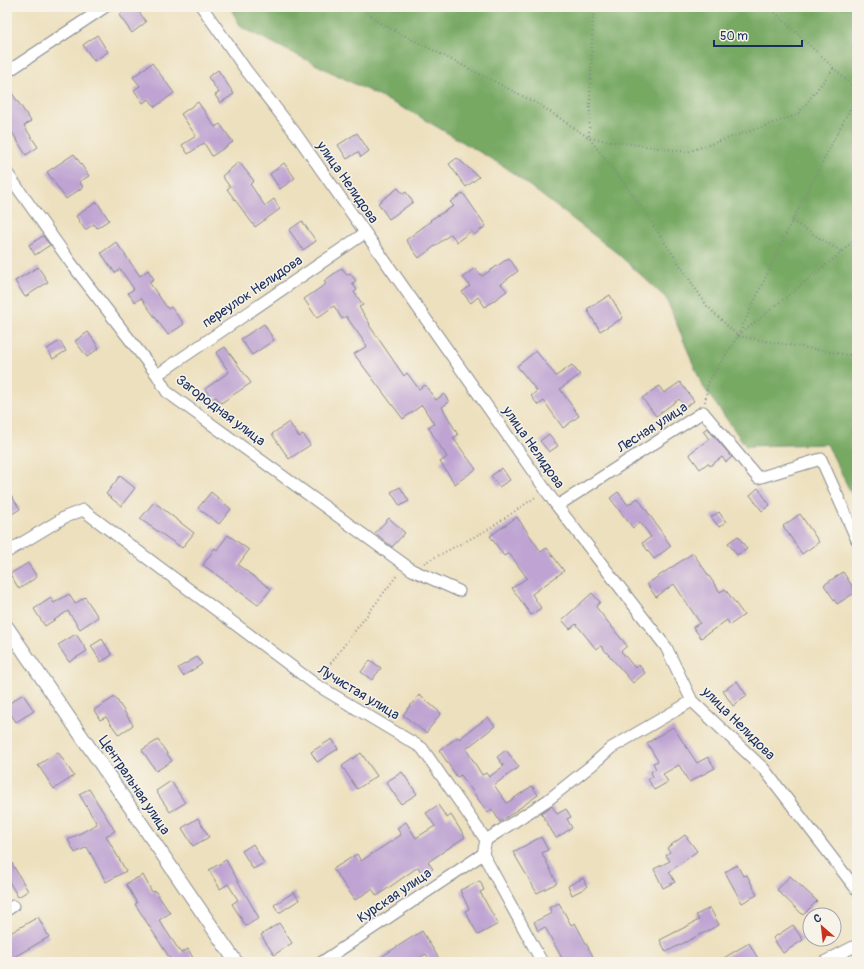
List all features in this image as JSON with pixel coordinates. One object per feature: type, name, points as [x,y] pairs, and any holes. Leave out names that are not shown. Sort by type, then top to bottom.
[{"type":"street","points":[[7,72],[105,7]]},
{"type":"street","name":"улица Нелидова","points":[[202,7],[246,70],[296,134],[557,506],[666,647],[692,701],[764,769],[857,890]]},
{"type":"street","name":"Загородная улица","points":[[7,173],[71,263],[157,374],[167,392],[412,570],[459,591]]},
{"type":"street","name":"переулок Нелидова","points":[[157,374],[365,233]]},
{"type":"street","name":"Лесная улица","points":[[557,506],[703,412],[758,478],[821,459],[857,540]]},
{"type":"street","name":"Лучистая улица","points":[[7,552],[65,517],[83,510],[315,684],[422,748],[486,840]]},
{"type":"street","name":"Центральная улица","points":[[7,626],[236,962]]},
{"type":"street","points":[[542,962],[483,854],[486,840],[548,800],[611,748],[692,701]]},
{"type":"street","name":"Курская улица","points":[[322,962],[483,854]]},
{"type":"street","points":[[824,962],[857,945]]},
{"type":"street","points":[[830,962],[857,949]]},
{"type":"path","points":[[362,7],[378,22],[540,105],[589,138],[634,196],[706,306],[738,336],[847,354],[857,354]]},
{"type":"path","points":[[589,138],[593,7]]},
{"type":"path","points":[[769,7],[857,90]]},
{"type":"path","points":[[589,138],[687,152],[797,116],[834,68]]},
{"type":"path","points":[[703,412],[708,383],[738,336],[792,221],[857,95]]},
{"type":"path","points":[[792,221],[842,252]]},
{"type":"path","points":[[738,336],[842,252],[857,236]]},
{"type":"green space","points":[[230,7],[857,7],[857,505],[827,444],[746,446],[702,385],[666,298],[617,253],[505,167],[417,115],[241,27]]},
{"type":"building","points":[[130,7],[136,7],[146,22],[132,33],[119,15]]},
{"type":"building","points":[[97,35],[108,52],[94,61],[83,45]]},
{"type":"building","points":[[152,63],[174,93],[155,107],[149,99],[143,103],[134,90],[140,86],[133,77]]},
{"type":"building","points":[[218,70],[234,94],[220,103],[215,95],[219,93],[208,77]]},
{"type":"building","points":[[7,86],[31,121],[24,126],[38,147],[26,155],[7,124]]},
{"type":"building","points":[[198,102],[215,127],[220,124],[233,142],[212,156],[204,143],[188,154],[182,145],[196,136],[181,114]]},
{"type":"building","points":[[357,133],[369,151],[361,157],[358,152],[347,159],[338,145]]},
{"type":"building","points":[[74,154],[89,176],[79,182],[83,187],[66,199],[47,172]]},
{"type":"building","points":[[457,158],[479,177],[466,187],[449,164]]},
{"type":"building","points":[[239,162],[254,181],[250,184],[265,206],[274,199],[280,209],[255,227],[227,189],[230,187],[222,176]]},
{"type":"building","points":[[284,163],[295,178],[280,189],[270,174]]},
{"type":"building","points":[[398,188],[403,194],[406,192],[413,202],[389,219],[378,203]]},
{"type":"building","points":[[463,193],[486,226],[474,235],[471,231],[457,242],[451,234],[419,258],[406,240],[431,221],[430,220],[454,206],[450,202]]},
{"type":"building","points":[[97,202],[109,220],[97,228],[94,224],[85,230],[76,216]]},
{"type":"building","points":[[302,221],[316,241],[303,250],[289,230]]},
{"type":"building","points":[[43,236],[50,245],[35,255],[29,245]]},
{"type":"building","points":[[116,242],[140,276],[148,270],[154,279],[149,282],[168,309],[171,307],[184,324],[168,335],[141,298],[135,302],[128,293],[134,289],[120,269],[115,273],[101,253]]},
{"type":"building","points":[[509,258],[518,271],[501,284],[507,291],[485,307],[478,297],[471,303],[462,292],[470,286],[463,277],[475,268],[482,276]]},
{"type":"building","points":[[38,267],[48,282],[25,297],[15,281]]},
{"type":"building","points":[[342,268],[347,275],[350,273],[356,281],[352,283],[357,290],[354,292],[363,305],[359,307],[370,324],[369,325],[404,376],[407,373],[419,389],[425,385],[436,400],[444,394],[449,402],[442,407],[458,435],[453,438],[476,469],[455,484],[440,462],[447,457],[428,427],[434,424],[422,405],[403,419],[354,354],[367,346],[346,316],[342,319],[334,306],[317,318],[304,299],[326,284],[324,281]]},
{"type":"building","points":[[610,295],[623,318],[600,331],[587,309]]},
{"type":"building","points":[[264,324],[274,340],[252,355],[241,339]]},
{"type":"building","points":[[88,332],[99,348],[87,357],[75,341]]},
{"type":"building","points":[[60,341],[66,351],[53,359],[47,349]]},
{"type":"building","points":[[225,347],[251,383],[221,403],[216,397],[212,399],[205,389],[229,372],[216,353]]},
{"type":"building","points":[[536,351],[556,376],[572,365],[580,375],[560,389],[579,416],[563,428],[544,401],[538,405],[531,396],[537,391],[517,366]]},
{"type":"building","points":[[680,382],[694,401],[685,407],[679,399],[656,416],[642,398],[659,386],[664,393]]},
{"type":"building","points":[[289,422],[299,437],[303,434],[310,445],[289,459],[272,434]]},
{"type":"building","points":[[707,428],[732,457],[726,462],[722,457],[710,466],[708,463],[700,469],[689,454],[709,439],[703,431]]},
{"type":"building","points":[[549,434],[558,446],[549,452],[540,441]]},
{"type":"building","points":[[502,468],[510,480],[499,487],[491,476]]},
{"type":"building","points":[[120,476],[135,488],[121,506],[106,494]]},
{"type":"building","points":[[400,487],[409,501],[400,506],[391,492]]},
{"type":"building","points":[[758,488],[770,505],[762,511],[750,495]]},
{"type":"building","points":[[7,489],[20,509],[12,514],[7,506]]},
{"type":"building","points":[[211,492],[231,509],[219,524],[198,508]]},
{"type":"building","points":[[618,492],[628,505],[638,498],[671,546],[654,559],[642,543],[651,537],[640,522],[633,528],[610,498]]},
{"type":"building","points":[[154,502],[194,533],[182,548],[140,519]]},
{"type":"building","points":[[719,512],[726,522],[719,527],[711,517]]},
{"type":"building","points":[[800,514],[819,542],[802,554],[783,526]]},
{"type":"building","points":[[517,517],[541,552],[547,548],[564,571],[532,594],[541,608],[531,615],[512,588],[527,578],[509,553],[504,556],[490,536]]},
{"type":"building","points":[[389,518],[405,533],[392,547],[375,533]]},
{"type":"building","points":[[228,535],[249,550],[238,565],[271,589],[258,605],[203,565],[215,548],[217,550]]},
{"type":"building","points":[[738,536],[747,549],[737,555],[728,543]]},
{"type":"building","points":[[693,553],[720,592],[725,589],[744,615],[730,625],[727,620],[701,638],[693,627],[700,623],[674,584],[656,597],[647,584]]},
{"type":"building","points":[[28,563],[37,577],[19,589],[10,574]]},
{"type":"building","points":[[843,572],[856,592],[837,604],[824,585]]},
{"type":"building","points":[[592,593],[600,602],[596,607],[627,646],[621,651],[635,668],[639,665],[645,673],[633,683],[601,646],[596,649],[576,624],[570,629],[562,620]]},
{"type":"building","points":[[69,594],[75,604],[85,597],[98,617],[80,629],[68,611],[45,626],[34,609],[51,598],[54,603]]},
{"type":"building","points":[[76,634],[87,651],[69,662],[58,645]]},
{"type":"building","points":[[102,639],[112,655],[101,662],[91,646]]},
{"type":"building","points":[[197,657],[202,664],[183,676],[178,668]]},
{"type":"building","points":[[370,660],[381,668],[372,680],[361,672]]},
{"type":"building","points":[[737,681],[747,696],[733,706],[723,691]]},
{"type":"building","points":[[23,694],[34,711],[16,722],[7,708],[7,705]]},
{"type":"building","points":[[419,695],[441,713],[426,733],[403,715]]},
{"type":"building","points":[[115,697],[133,725],[119,735],[106,717],[100,720],[94,710]]},
{"type":"building","points":[[488,717],[495,726],[466,749],[482,775],[486,773],[489,777],[504,766],[497,757],[506,750],[519,767],[494,785],[507,803],[532,786],[538,795],[500,822],[492,809],[488,813],[461,775],[457,777],[439,750],[458,737],[459,739]]},
{"type":"building","points":[[673,727],[697,763],[708,757],[715,768],[689,782],[679,765],[663,774],[668,782],[654,790],[648,779],[653,777],[651,772],[656,769],[653,763],[658,761],[647,743]]},
{"type":"building","points":[[332,739],[338,749],[317,762],[311,752]]},
{"type":"building","points":[[158,740],[172,761],[156,771],[142,750]]},
{"type":"building","points":[[58,752],[74,776],[54,789],[38,765]]},
{"type":"building","points":[[361,753],[377,776],[357,789],[342,766]]},
{"type":"building","points":[[402,772],[417,794],[401,804],[386,782]]},
{"type":"building","points":[[171,781],[185,803],[170,812],[156,791]]},
{"type":"building","points":[[89,789],[115,831],[106,836],[126,871],[106,882],[87,847],[75,853],[68,840],[97,824],[79,794]]},
{"type":"building","points":[[438,805],[447,818],[451,815],[465,837],[428,862],[433,869],[423,876],[418,867],[377,896],[372,889],[355,900],[333,869],[357,854],[361,861],[401,835],[397,828],[406,822],[416,838],[435,826],[426,813]]},
{"type":"building","points":[[552,806],[557,814],[566,809],[571,817],[567,819],[572,828],[556,838],[541,813]]},
{"type":"building","points":[[198,818],[209,837],[193,846],[182,828]]},
{"type":"building","points":[[685,835],[697,851],[669,872],[675,882],[663,888],[654,869],[670,861],[666,855],[670,852],[667,848]]},
{"type":"building","points":[[541,837],[548,850],[542,853],[557,883],[537,893],[513,852]]},
{"type":"building","points":[[253,844],[264,863],[253,869],[242,851]]},
{"type":"building","points":[[7,855],[28,891],[18,897],[7,878]]},
{"type":"building","points":[[226,860],[259,918],[246,926],[232,904],[238,900],[228,884],[220,889],[209,870]]},
{"type":"building","points":[[737,865],[743,876],[747,875],[757,895],[742,903],[725,872]]},
{"type":"building","points":[[143,875],[152,892],[155,891],[170,913],[159,920],[181,953],[188,949],[193,958],[186,962],[167,962],[171,960],[135,904],[137,903],[126,884]]},
{"type":"building","points":[[790,876],[817,901],[811,907],[802,907],[802,914],[777,890]]},
{"type":"building","points":[[583,878],[587,887],[572,895],[568,886]]},
{"type":"building","points":[[480,881],[484,890],[480,892],[498,924],[478,935],[465,911],[469,909],[460,890]]},
{"type":"building","points":[[294,892],[299,900],[279,913],[274,905]]},
{"type":"building","points":[[559,903],[571,925],[575,923],[596,962],[564,962],[545,927],[538,931],[534,922],[552,913],[549,908]]},
{"type":"building","points":[[710,908],[719,925],[666,952],[660,940],[699,920],[696,915]]},
{"type":"building","points":[[38,917],[49,937],[7,961],[7,935]]},
{"type":"building","points":[[279,923],[292,943],[274,955],[261,935]]},
{"type":"building","points":[[793,925],[802,941],[783,953],[773,938]]},
{"type":"building","points":[[422,931],[441,962],[431,962],[426,954],[412,962],[373,962]]},
{"type":"building","points":[[749,943],[760,962],[717,962]]}]
